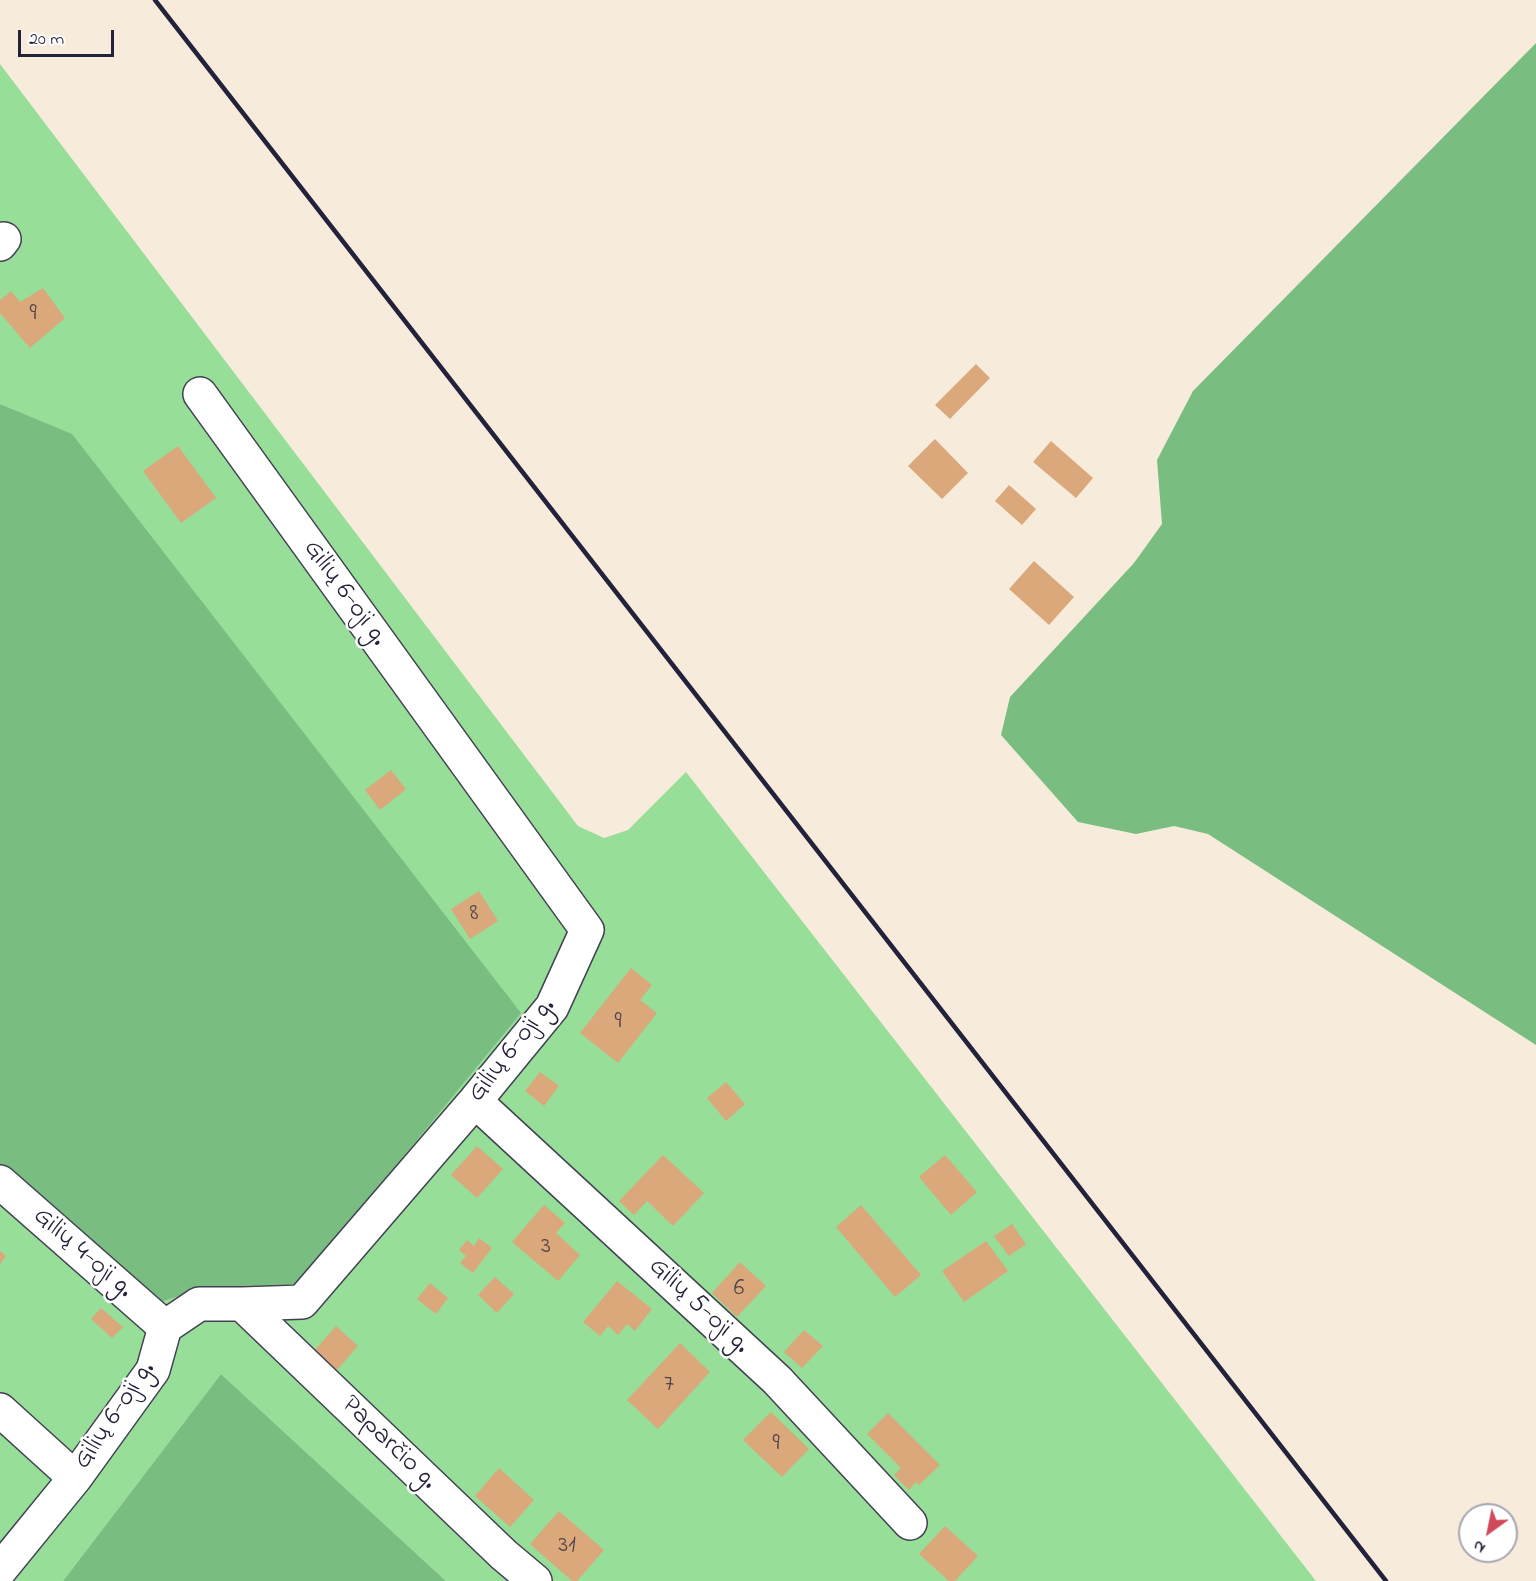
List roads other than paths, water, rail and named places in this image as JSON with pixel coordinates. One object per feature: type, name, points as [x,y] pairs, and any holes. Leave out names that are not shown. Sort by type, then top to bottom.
[{"type":"street","name":"Gilių 6-oji g.","points":[[0,1570],[75,1478],[153,1370],[165,1327],[199,1304],[302,1302],[475,1101],[552,1007],[587,930],[200,394]]},
{"type":"street","name":"Gilių 5-oji g.","points":[[475,1101],[777,1380],[910,1523]]},
{"type":"street","name":"Gilių 4-oji g.","points":[[0,1182],[165,1327]]},
{"type":"street","name":"Paparčio g.","points":[[242,1304],[504,1555],[535,1581]]},
{"type":"street","points":[[0,1410],[75,1478]]},
{"type":"railway","points":[[155,0],[1386,1581]]}]
